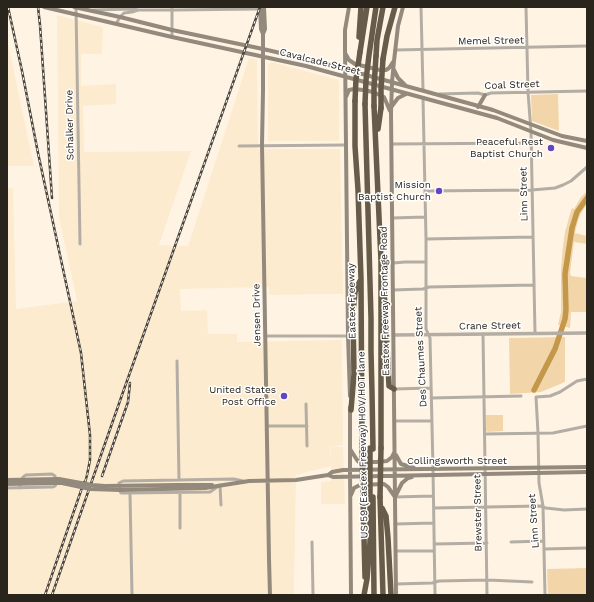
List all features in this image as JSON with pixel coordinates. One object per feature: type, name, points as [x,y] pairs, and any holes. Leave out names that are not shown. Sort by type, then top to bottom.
[{"type":"highway","points":[[359,52],[361,7]]},
{"type":"highway","name":"Eastex Freeway","points":[[365,595],[361,278],[355,146],[355,101],[359,52],[367,7]]},
{"type":"highway","name":"US 59 (Eastex Freeway) HOV/HOT lane","points":[[374,595],[371,449],[371,318],[365,104],[368,62],[376,7]]},
{"type":"highway","points":[[383,7],[376,56],[374,88],[381,279],[380,497],[383,595]]},
{"type":"highway","points":[[376,148],[381,108],[383,59],[394,7]]},
{"type":"highway","points":[[350,410],[354,374],[353,313],[355,292],[361,278]]},
{"type":"highway","points":[[381,279],[384,289],[390,386],[394,389]]},
{"type":"highway","points":[[370,595],[371,449]]},
{"type":"highway","points":[[381,505],[386,516],[391,595]]},
{"type":"highway","points":[[365,595],[370,542]]},
{"type":"main road","name":"Cavalcade Street","points":[[44,7],[172,38],[306,66],[477,112],[561,142],[587,148]]},
{"type":"main road","name":"Cavalcade Street","points":[[75,7],[172,30],[308,59],[478,106],[563,136],[587,141]]},
{"type":"main road","points":[[349,7],[346,30],[345,97],[350,410],[351,595]]},
{"type":"main road","name":"Eastex Freeway Frontage Road","points":[[396,595],[391,113],[393,67],[398,26],[403,7]]},
{"type":"main road","name":"Jensen Drive","points":[[261,8],[265,29],[263,34],[262,145],[270,595]]},
{"type":"main road","points":[[345,53],[349,60],[355,64],[380,70],[386,70],[389,68],[394,60]]},
{"type":"main road","points":[[306,66],[308,59]]},
{"type":"main road","points":[[393,67],[398,78],[407,86]]},
{"type":"main road","points":[[345,97],[349,90],[354,89],[373,92],[384,97],[391,113]]},
{"type":"main road","points":[[392,108],[398,98],[407,94]]},
{"type":"main road","points":[[477,112],[478,106],[485,96]]},
{"type":"main road","points":[[561,142],[563,136]]},
{"type":"main road","points":[[350,448],[357,460],[360,462],[387,461],[392,457],[395,451]]},
{"type":"main road","points":[[395,451],[401,464],[421,470]]},
{"type":"main road","name":"Collingsworth Street","points":[[328,475],[333,477],[486,474],[587,467]]},
{"type":"main road","name":"Collingsworth Street","points":[[7,484],[53,483],[101,490],[178,487],[205,484],[220,485],[268,480],[296,480],[328,475],[332,472],[350,470],[485,469],[587,472]]},
{"type":"main road","points":[[395,497],[400,485],[404,481],[408,478],[418,476]]},
{"type":"main road","name":"Collingsworth Street","points":[[7,480],[50,478],[105,486],[178,487]]},
{"type":"main road","points":[[350,497],[354,488],[360,485],[384,484],[395,497]]},
{"type":"street","name":"Schalker Drive","points":[[75,7],[80,244]]},
{"type":"street","points":[[421,7],[422,90]]},
{"type":"street","name":"Linn Street","points":[[526,7],[528,92],[531,132],[535,333]]},
{"type":"street","points":[[88,10],[261,8]]},
{"type":"street","points":[[172,9],[172,38]]},
{"type":"street","points":[[116,24],[120,17],[126,12],[139,10]]},
{"type":"street","name":"Memel Street","points":[[395,50],[587,46]]},
{"type":"street","name":"Coal Street","points":[[437,94],[478,93],[485,96],[491,93],[587,91]]},
{"type":"street","name":"Des Chaumes Street","points":[[423,98],[426,331],[430,338],[435,595]]},
{"type":"street","points":[[392,144],[531,143]]},
{"type":"street","points":[[239,146],[346,145]]},
{"type":"street","points":[[425,191],[532,190],[555,188],[577,176],[587,167]]},
{"type":"street","points":[[392,218],[425,217]]},
{"type":"street","points":[[426,239],[533,237]]},
{"type":"street","points":[[393,263],[425,262]]},
{"type":"street","points":[[393,290],[423,289],[429,287],[534,285]]},
{"type":"street","name":"Crane Street","points":[[394,335],[587,333]]},
{"type":"street","name":"Brewster Street","points":[[483,334],[488,580],[487,595]]},
{"type":"street","points":[[265,336],[348,336]]},
{"type":"street","points":[[177,361],[178,487],[180,528]]},
{"type":"street","name":"Linn Street","points":[[545,595],[543,506],[539,487],[536,397],[550,396],[560,392],[577,381],[587,379]]},
{"type":"street","points":[[394,389],[431,388]]},
{"type":"street","points":[[431,398],[521,396]]},
{"type":"street","points":[[306,404],[307,446]]},
{"type":"street","points":[[395,421],[432,421]]},
{"type":"street","points":[[267,426],[307,426]]},
{"type":"street","points":[[485,434],[553,433],[587,426]]},
{"type":"street","points":[[7,488],[20,488],[53,487],[56,484],[55,476],[52,474],[26,475],[23,477],[20,488]]},
{"type":"street","name":"Collingsworth Street","points":[[220,485],[210,492],[178,487],[123,481],[119,484],[120,492],[130,493],[178,487],[234,479],[244,482]]},
{"type":"street","points":[[220,485],[221,505]]},
{"type":"street","points":[[130,493],[132,595]]},
{"type":"street","points":[[395,497],[433,496]]},
{"type":"street","points":[[434,508],[543,506],[546,508],[564,510],[587,509]]},
{"type":"street","points":[[395,524],[434,524]]},
{"type":"street","points":[[511,542],[544,541]]},
{"type":"street","points":[[312,542],[313,595]]},
{"type":"street","points":[[434,544],[487,543]]},
{"type":"street","points":[[544,549],[587,548]]},
{"type":"street","points":[[396,551],[434,551]]},
{"type":"street","points":[[396,584],[488,580],[532,582]]},
{"type":"shaded area","points":[[57,15],[103,27],[102,54],[81,54],[81,86],[116,84],[116,104],[83,106],[84,152],[191,151],[159,245],[188,246],[249,58],[257,60],[258,149],[340,149],[343,294],[269,295],[269,287],[180,289],[181,311],[207,310],[208,334],[237,334],[237,342],[342,340],[343,445],[330,447],[330,459],[331,447],[343,447],[345,504],[321,504],[321,482],[331,481],[331,466],[296,475],[294,595],[7,595],[7,188],[13,188],[16,309],[77,301],[59,218]]},
{"type":"shaded area","points":[[7,39],[34,166],[7,166]]},
{"type":"shaded area","points":[[271,62],[339,80],[339,141],[268,141],[268,65]]},
{"type":"shaded area","points":[[558,94],[559,131],[532,121],[531,95]]},
{"type":"shaded area","points":[[587,191],[587,204],[578,220],[575,233],[587,236],[587,244],[574,242],[570,273],[571,276],[587,278],[587,312],[571,312],[570,328],[558,325],[561,312],[561,269],[563,246],[565,232],[572,208],[574,209],[581,197]]},
{"type":"shaded area","points":[[565,337],[565,382],[541,392],[510,394],[509,338]]},
{"type":"shaded area","points":[[486,415],[503,415],[503,431],[487,432]]},
{"type":"shaded area","points":[[587,568],[587,595],[548,595],[547,569]]},
{"type":"waterway","points":[[534,390],[555,349],[565,319],[565,274],[572,228],[577,212],[587,198]]},
{"type":"railway","points":[[8,7],[81,353],[90,435],[90,460],[84,487]]},
{"type":"railway","points":[[38,7],[52,198]]},
{"type":"railway","points":[[52,595],[260,7]]},
{"type":"railway","points":[[102,476],[128,402],[130,383]]},
{"type":"railway","points":[[45,595],[84,482]]},
{"type":"place","name":"Peaceful Rest Baptist Church","points":[[551,148]]},
{"type":"place","name":"Mission Baptist Church","points":[[439,191]]},
{"type":"place","name":"United States Post Office","points":[[284,396]]}]
